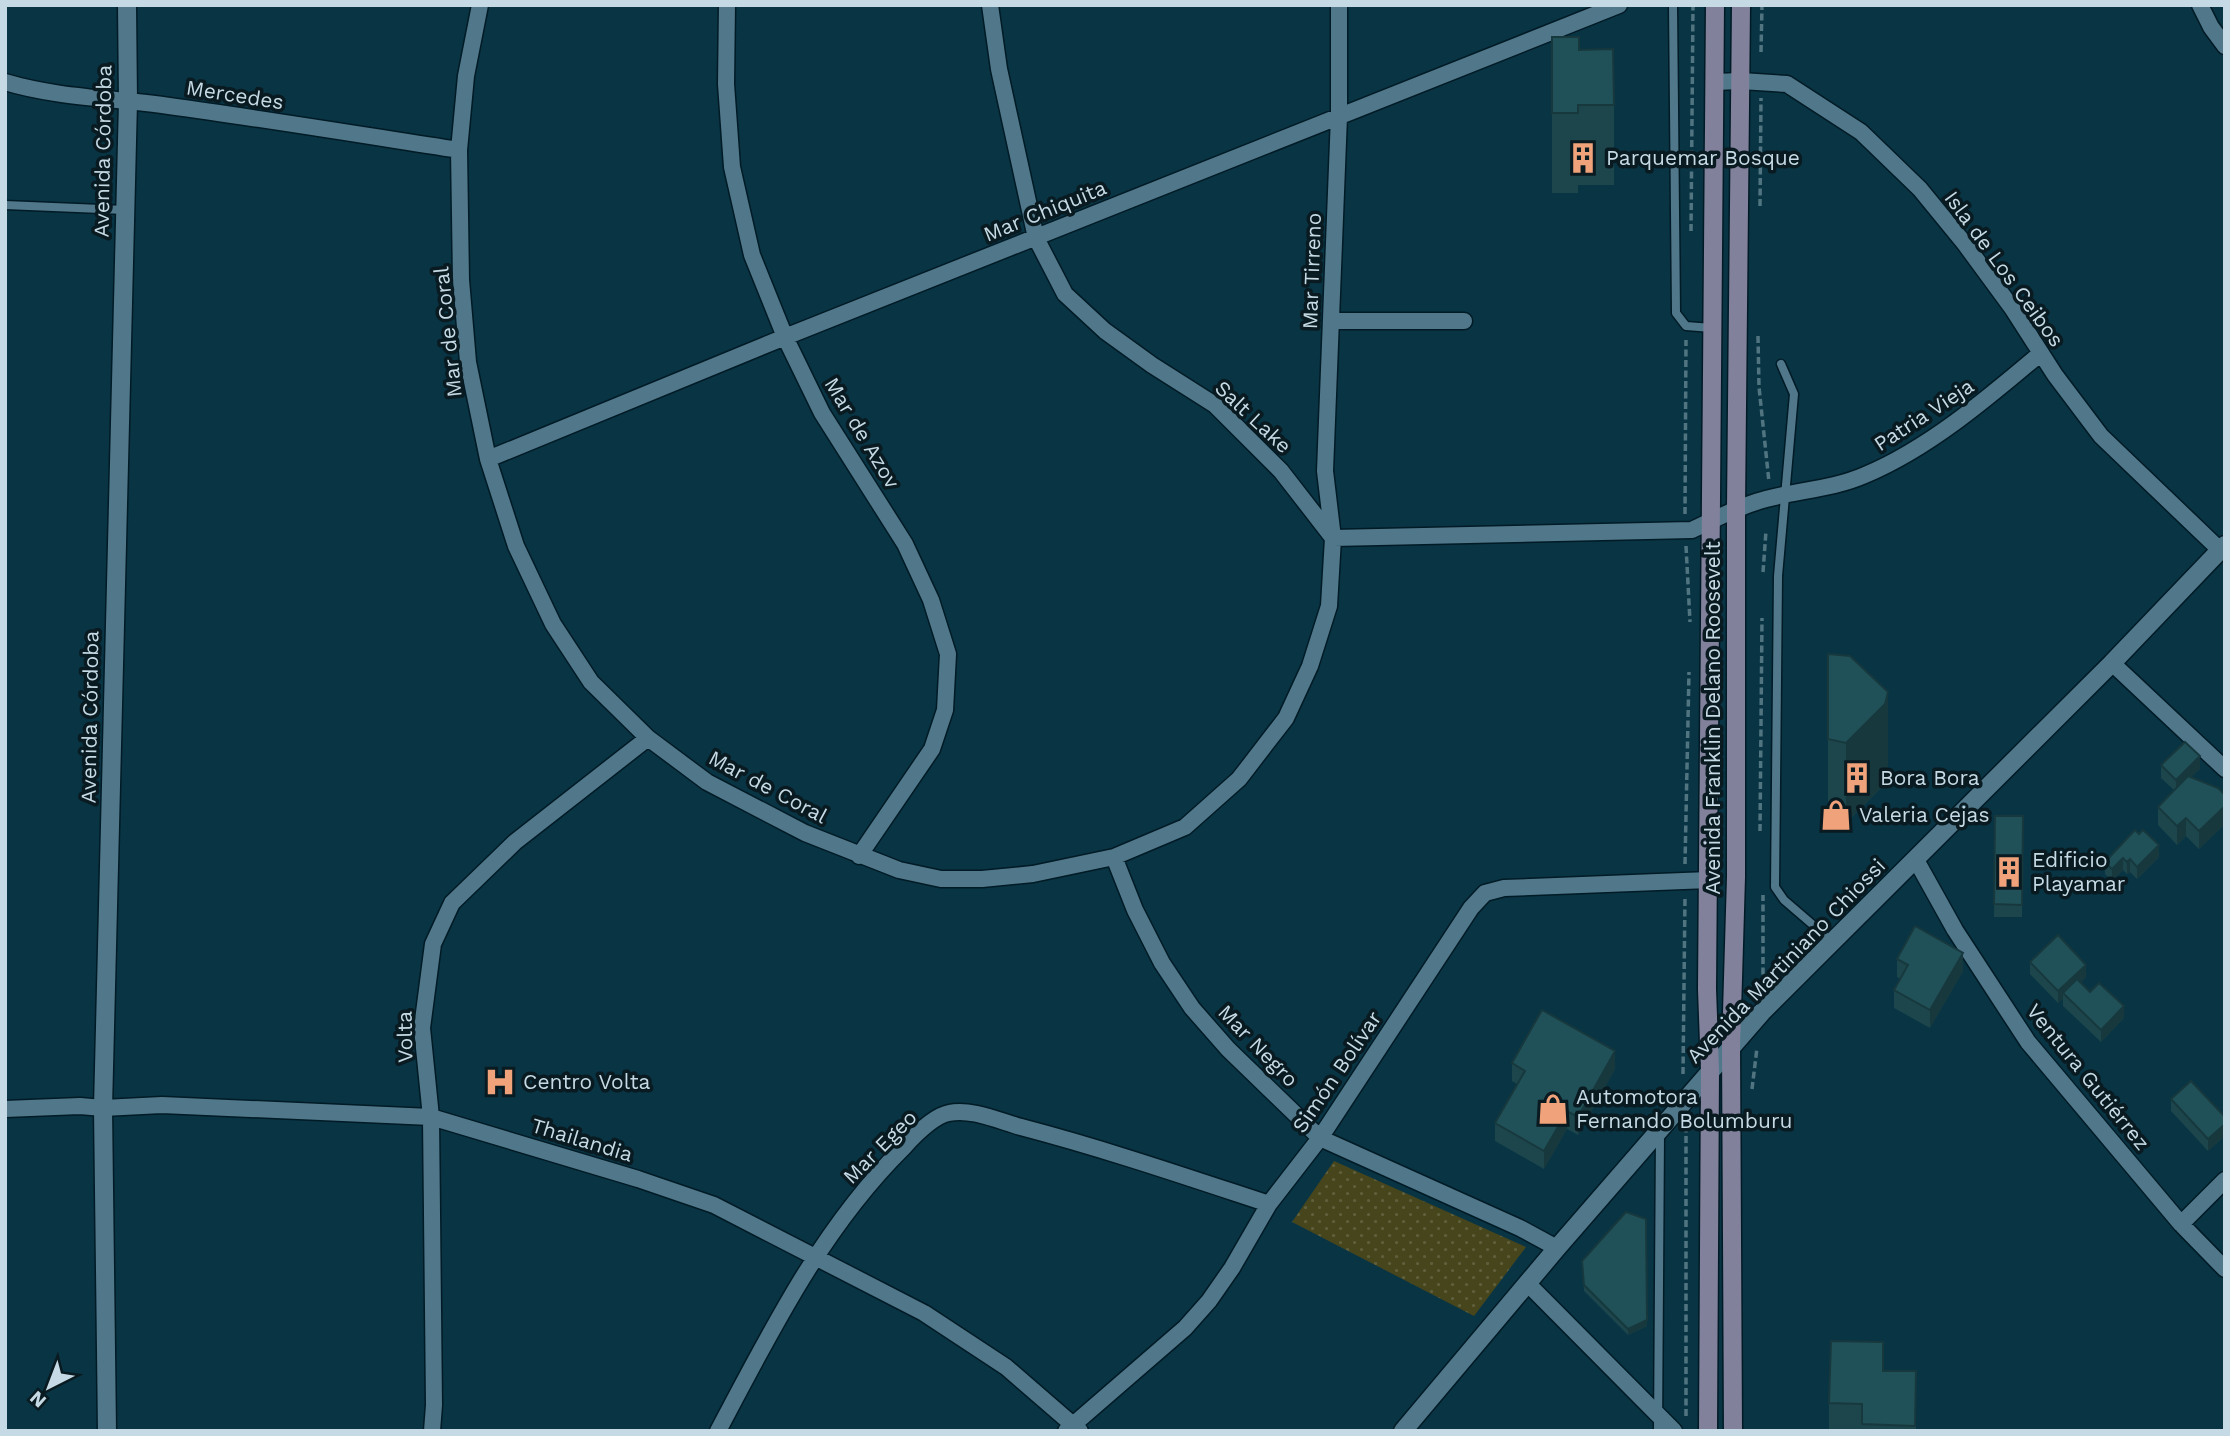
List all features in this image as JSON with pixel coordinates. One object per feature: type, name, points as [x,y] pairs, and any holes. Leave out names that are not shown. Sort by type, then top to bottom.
[{"type":"main road","name":"Avenida Franklin Delano Roosevelt","points":[[1708,1431],[1710,1071],[1707,989],[1715,5]]},
{"type":"main road","name":"Avenida Franklin Delano Roosevelt","points":[[1733,1431],[1731,1046],[1736,877],[1736,508],[1741,5]]},
{"type":"street","name":"Avenida Córdoba","points":[[107,1431],[103,1108],[128,101],[127,5]]},
{"type":"street","name":"Mar de Coral","points":[[480,5],[467,76],[459,150],[461,280],[468,362],[488,459],[516,546],[553,624],[591,682],[648,738],[707,782],[805,833],[859,856],[899,870],[941,879],[982,879],[1033,874],[1114,857],[1185,827],[1240,779],[1286,718],[1310,666],[1329,606],[1333,538]]},
{"type":"street","name":"Mar de Azov","points":[[727,5],[726,84],[732,167],[752,254],[785,337],[822,413],[905,544],[931,600],[948,654],[945,710],[932,749],[859,856]]},
{"type":"street","name":"Salt Lake","points":[[990,5],[999,69],[1036,238],[1065,294],[1105,331],[1215,405],[1281,471],[1333,538]]},
{"type":"street","name":"Mar Tirreno","points":[[1333,538],[1325,471],[1339,116],[1339,5]]},
{"type":"street","name":"Mar Chiquita","points":[[488,459],[785,337],[1619,5]]},
{"type":"street","points":[[2200,5],[2218,23],[2225,46]]},
{"type":"street","name":"Mercedes","points":[[5,82],[25,88],[459,150]]},
{"type":"street","name":"Isla de Los Ceibos","points":[[1714,82],[1787,84],[1861,132],[1920,189],[1965,244],[2101,436],[2222,547]]},
{"type":"street","points":[[1331,321],[1464,321]]},
{"type":"street","name":"Patria Vieja","points":[[1712,520],[1736,508],[1864,476],[1901,459],[1993,394],[2041,353]]},
{"type":"street","points":[[1333,538],[1692,530],[1712,520]]},
{"type":"street","name":"Avenida Martiniano Chiossi","points":[[1403,1431],[1527,1283],[1762,1012],[2112,663],[2222,547]]},
{"type":"street","points":[[2112,663],[2225,769]]},
{"type":"street","name":"Volta","points":[[432,1431],[435,1405],[430,1117],[422,1028],[433,944],[452,903],[515,842],[648,738]]},
{"type":"street","name":"Mar Negro","points":[[1114,857],[1140,921],[1162,963],[1192,1008],[1228,1049],[1320,1139],[1507,1222],[1557,1248]]},
{"type":"street","name":"Ventura Gutiérrez","points":[[1916,860],[1955,930],[2028,1042],[2181,1224],[2225,1269]]},
{"type":"street","name":"Simón Bolívar","points":[[1073,1429],[1185,1328],[1209,1301],[1232,1268],[1269,1204],[1320,1139],[1471,908],[1485,893],[1504,888],[1709,880]]},
{"type":"street","name":"Thailandia","points":[[5,1109],[162,1105],[430,1117],[638,1179],[714,1205],[924,1313],[1006,1367],[1073,1429]]},
{"type":"street","name":"Mar Egeo","points":[[718,1431],[815,1256],[885,1165],[920,1130],[947,1113],[968,1113],[1080,1142],[1269,1204]]},
{"type":"street","points":[[2181,1224],[2225,1180]]},
{"type":"street","points":[[1527,1283],[1658,1412],[1680,1425]]},
{"type":"lane","points":[[1673,5],[1676,313],[1686,326],[1713,328]]},
{"type":"lane","points":[[5,205],[125,210]]},
{"type":"lane","points":[[1781,363],[1794,394],[1776,497],[1778,576],[1775,887],[1784,900],[1834,943]]},
{"type":"lane","points":[[1658,1431],[1660,1131]]},
{"type":"path","points":[[1691,236],[1693,5]]},
{"type":"path","points":[[1760,206],[1762,5]]},
{"type":"path","points":[[1758,324],[1759,387],[1768,470],[1776,497],[1763,576]]},
{"type":"path","name":"Avenida Franklin Delano Roosevelt","points":[[1686,326],[1685,530],[1689,622]]},
{"type":"path","points":[[1760,839],[1762,615]]},
{"type":"path","name":"Avenida Franklin Delano Roosevelt","points":[[1680,1425],[1684,1395],[1686,1130],[1683,1103],[1689,664]]},
{"type":"path","points":[[1751,1100],[1762,1012],[1763,890]]},
{"type":"shaded area","points":[[1334,1161],[1526,1247],[1474,1316],[1292,1222]]},
{"type":"building","points":[[1552,37],[1579,37],[1579,50],[1613,49],[1614,105],[1578,105],[1578,113],[1552,113]]},
{"type":"building","points":[[1828,654],[1850,656],[1888,692],[1885,704],[1846,743],[1828,739]]},
{"type":"building","points":[[2185,742],[2200,756],[2176,780],[2161,765]]},
{"type":"building","points":[[2188,776],[2218,788],[2225,795],[2225,806],[2199,831],[2186,818],[2177,826],[2158,807]]},
{"type":"building","name":"Edificio Playamar","points":[[1995,816],[2023,816],[2022,905],[1994,904]]},
{"type":"building","points":[[2135,830],[2139,834],[2143,830],[2159,845],[2137,867],[2130,859],[2127,862],[2123,858],[2112,869],[2105,862]]},
{"type":"building","points":[[1915,926],[1963,953],[1930,1010],[1894,990],[1908,965],[1897,959]]},
{"type":"building","points":[[2058,935],[2086,965],[2058,991],[2030,962]]},
{"type":"building","points":[[2077,979],[2090,992],[2099,983],[2124,1006],[2101,1030],[2063,993]]},
{"type":"building","name":"Automotora Fernando Bolumburu","points":[[1542,1010],[1615,1051],[1578,1117],[1567,1111],[1544,1151],[1495,1123],[1525,1071],[1512,1063]]},
{"type":"building","points":[[2191,1081],[2225,1117],[2225,1124],[2208,1139],[2171,1099]]},
{"type":"building","points":[[1626,1212],[1646,1219],[1647,1320],[1628,1329],[1584,1285],[1582,1261]]},
{"type":"building","points":[[1831,1341],[1883,1342],[1883,1371],[1916,1371],[1915,1426],[1862,1424],[1862,1404],[1829,1403]]},
{"type":"place","name":"Parquemar Bosque","points":[[1583,158]]},
{"type":"place","name":"Bora Bora","points":[[1857,778]]},
{"type":"place","name":"Valeria Cejas","points":[[1836,815]]},
{"type":"place","name":"Edificio Playamar","points":[[2009,872]]},
{"type":"place","name":"Centro Volta","points":[[500,1082]]},
{"type":"place","name":"Automotora Fernando Bolumburu","points":[[1553,1109]]}]
